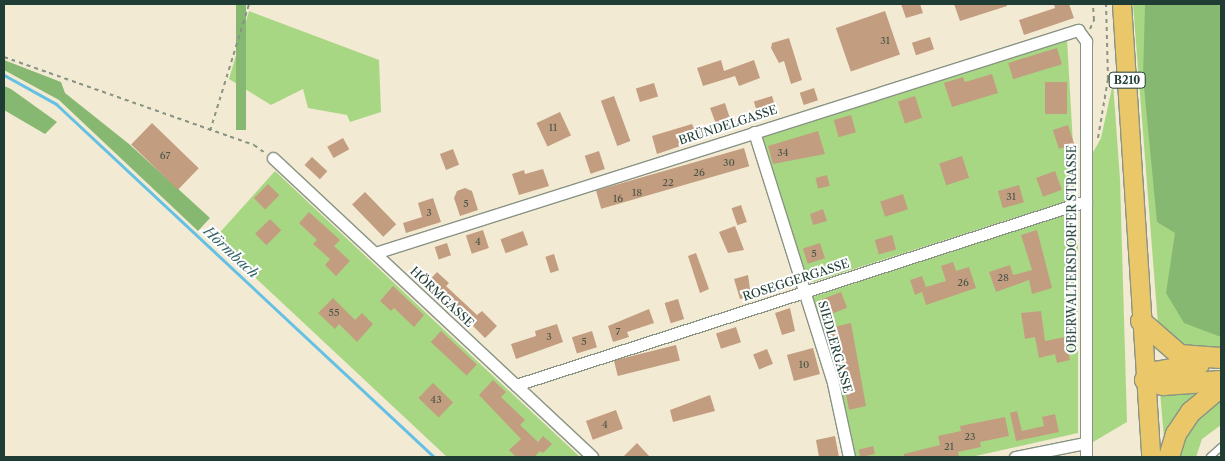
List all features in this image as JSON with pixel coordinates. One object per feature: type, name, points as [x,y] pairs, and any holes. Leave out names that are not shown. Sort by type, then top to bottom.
[{"type":"highway","points":[[1141,320],[1180,355],[1221,359]]},
{"type":"highway","points":[[1145,380],[1168,369],[1221,359]]},
{"type":"highway","points":[[1145,380],[1163,385],[1221,381]]},
{"type":"highway","points":[[1169,457],[1176,434],[1190,412],[1221,387]]},
{"type":"main road","name":"B210","points":[[1122,4],[1151,457]]},
{"type":"street","name":"BRÜNDELGASSE","points":[[375,253],[1078,30],[1086,41]]},
{"type":"street","name":"OBERWALTERSDORFER STRASSE","points":[[1086,41],[1086,457]]},
{"type":"street","name":"SIEDLERGASSE","points":[[754,132],[833,383],[848,457]]},
{"type":"street","name":"HÖRMGASSE","points":[[273,158],[592,457]]},
{"type":"street","name":"ROSEGGERGASSE","points":[[516,385],[1086,201]]},
{"type":"street","points":[[1014,457],[1085,443]]},
{"type":"lane","points":[[1210,457],[1221,447]]},
{"type":"path","points":[[210,131],[249,4]]},
{"type":"path","points":[[1086,41],[1094,20],[1093,4]]},
{"type":"path","points":[[1086,152],[1095,146],[1102,124],[1108,79],[1106,4]]},
{"type":"path","points":[[4,57],[254,145],[273,158]]},
{"type":"green space","points":[[236,4],[246,4],[246,130],[236,130]]},
{"type":"green space","points":[[1133,4],[1221,4],[1221,351],[1189,352],[1158,325]]},
{"type":"green space","points":[[1145,4],[1221,4],[1221,337],[1184,323],[1166,293],[1175,233],[1157,222],[1143,77]]},
{"type":"green space","points":[[249,11],[379,60],[381,112],[350,122],[347,115],[308,108],[303,89],[271,105],[229,79]]},
{"type":"green space","points":[[1067,39],[1076,198],[813,282],[804,277],[760,141],[762,135]]},
{"type":"green space","points":[[4,60],[61,82],[65,93],[129,144],[210,218],[198,231],[59,100],[4,70]]},
{"type":"green space","points":[[1113,83],[1120,179],[1127,422],[1093,442],[1091,156],[1101,138]]},
{"type":"green space","points":[[4,86],[57,122],[45,134],[4,110]]},
{"type":"green space","points":[[275,171],[580,457],[447,457],[214,239]]},
{"type":"green space","points":[[1074,212],[1078,217],[1078,433],[971,457],[853,457],[812,305],[813,297]]},
{"type":"green space","points":[[1206,389],[1166,437],[1164,438],[1160,392]]},
{"type":"green space","points":[[1221,395],[1221,425],[1202,439],[1196,457],[1174,457],[1182,434]]},
{"type":"building","points":[[901,4],[920,4],[923,13],[906,18]]},
{"type":"building","points":[[954,4],[1007,4],[1007,6],[960,21]]},
{"type":"building","points":[[1054,4],[1069,4],[1074,18],[1024,35],[1019,20],[1055,8]]},
{"type":"building","points":[[885,11],[900,54],[851,71],[836,28]]},
{"type":"building","points":[[930,37],[934,49],[916,55],[912,43]]},
{"type":"building","points":[[789,38],[802,80],[791,84],[784,61],[779,63],[771,48],[772,43]]},
{"type":"building","points":[[1057,48],[1062,64],[1013,79],[1008,63]]},
{"type":"building","points":[[721,60],[724,71],[754,60],[760,78],[739,86],[735,76],[703,86],[697,68]]},
{"type":"building","points":[[992,74],[998,93],[952,107],[944,83],[963,77],[965,82]]},
{"type":"building","points":[[1045,82],[1067,82],[1067,114],[1045,114]]},
{"type":"building","points":[[654,83],[658,96],[640,102],[636,89]]},
{"type":"building","points":[[814,88],[818,100],[804,105],[800,93]]},
{"type":"building","points":[[614,96],[630,141],[617,146],[601,101]]},
{"type":"building","points":[[772,96],[777,112],[759,118],[754,102]]},
{"type":"building","points":[[915,96],[922,118],[905,123],[898,102]]},
{"type":"building","points":[[725,103],[733,128],[657,154],[652,136],[692,124],[695,131],[716,124],[710,108]]},
{"type":"building","points":[[560,112],[571,136],[547,147],[536,123]]},
{"type":"building","points":[[851,115],[856,132],[839,137],[834,120]]},
{"type":"building","points":[[152,123],[199,168],[178,190],[131,145]]},
{"type":"building","points":[[1068,125],[1074,144],[1059,149],[1053,130]]},
{"type":"building","points":[[818,131],[825,154],[773,164],[768,146]]},
{"type":"building","points":[[343,138],[349,149],[334,158],[327,147]]},
{"type":"building","points":[[744,148],[749,166],[601,209],[596,190]]},
{"type":"building","points":[[453,149],[459,165],[446,170],[440,154]]},
{"type":"building","points":[[599,151],[605,169],[591,174],[585,156]]},
{"type":"building","points":[[962,156],[969,178],[946,185],[939,163]]},
{"type":"building","points":[[312,157],[327,171],[320,179],[304,165]]},
{"type":"building","points":[[543,169],[549,186],[519,195],[512,174],[524,170],[525,174]]},
{"type":"building","points":[[1055,171],[1062,190],[1043,197],[1036,178]]},
{"type":"building","points":[[827,175],[830,186],[818,189],[815,178]]},
{"type":"building","points":[[268,184],[279,195],[265,209],[254,198]]},
{"type":"building","points":[[1019,185],[1024,202],[1003,208],[998,191]]},
{"type":"building","points":[[465,188],[472,191],[478,210],[460,216],[454,198],[457,191]]},
{"type":"building","points":[[365,192],[396,224],[383,237],[352,205]]},
{"type":"building","points":[[903,194],[908,209],[885,217],[880,201]]},
{"type":"building","points":[[433,198],[441,222],[406,233],[403,223],[422,217],[418,203]]},
{"type":"building","points":[[741,205],[747,222],[737,225],[732,208]]},
{"type":"building","points":[[823,209],[827,221],[813,225],[810,214]]},
{"type":"building","points":[[309,212],[340,240],[334,246],[350,261],[336,276],[325,265],[330,259],[313,244],[317,240],[299,223]]},
{"type":"building","points":[[270,219],[281,230],[266,245],[255,234]]},
{"type":"building","points":[[735,226],[744,250],[728,253],[719,232]]},
{"type":"building","points":[[483,230],[489,248],[472,254],[466,236]]},
{"type":"building","points":[[1037,230],[1052,288],[1032,294],[1029,280],[996,292],[989,272],[1010,265],[1013,275],[1032,270],[1021,235]]},
{"type":"building","points":[[523,231],[528,245],[506,253],[500,239]]},
{"type":"building","points":[[892,235],[896,249],[879,254],[875,240]]},
{"type":"building","points":[[447,243],[451,255],[439,259],[435,247]]},
{"type":"building","points":[[820,243],[825,258],[808,264],[803,249]]},
{"type":"building","points":[[696,253],[709,289],[700,293],[688,256]]},
{"type":"building","points":[[554,254],[559,270],[550,273],[545,257]]},
{"type":"building","points":[[953,262],[956,271],[969,267],[976,288],[926,305],[922,292],[915,295],[910,280],[922,276],[926,287],[946,281],[941,266]]},
{"type":"building","points":[[437,272],[449,283],[446,286],[477,315],[482,311],[497,326],[485,338],[459,312],[456,316],[424,286]]},
{"type":"building","points":[[748,275],[751,296],[740,299],[734,279]]},
{"type":"building","points":[[393,286],[424,315],[414,327],[394,308],[391,311],[380,301]]},
{"type":"building","points":[[841,292],[847,308],[827,315],[821,300]]},
{"type":"building","points":[[333,298],[355,320],[362,313],[373,324],[357,342],[339,324],[335,329],[318,313]]},
{"type":"building","points":[[678,299],[684,319],[671,323],[665,303]]},
{"type":"building","points":[[790,308],[795,331],[782,335],[775,313]]},
{"type":"building","points":[[649,309],[654,323],[627,332],[629,337],[613,342],[608,326]]},
{"type":"building","points":[[1041,311],[1045,341],[1065,337],[1070,360],[1057,363],[1055,354],[1039,358],[1035,337],[1025,339],[1021,313]]},
{"type":"building","points":[[851,323],[866,406],[849,410],[837,348],[834,349],[829,328]]},
{"type":"building","points":[[557,324],[563,342],[516,359],[511,344],[536,336],[535,331]]},
{"type":"building","points":[[736,327],[741,342],[721,349],[716,333]]},
{"type":"building","points":[[441,331],[477,364],[467,375],[431,342]]},
{"type":"building","points":[[592,331],[597,347],[577,353],[572,337]]},
{"type":"building","points":[[676,345],[680,361],[618,376],[614,360]]},
{"type":"building","points":[[813,348],[820,374],[794,381],[787,355]]},
{"type":"building","points":[[767,349],[773,364],[759,369],[753,355]]},
{"type":"building","points":[[493,380],[506,392],[501,397],[525,420],[520,425],[538,442],[543,436],[552,444],[543,453],[540,451],[534,457],[516,457],[509,450],[521,439],[479,395]]},
{"type":"building","points":[[433,383],[453,402],[439,418],[418,398]]},
{"type":"building","points":[[710,395],[715,411],[673,422],[670,410]]},
{"type":"building","points":[[616,410],[623,429],[593,440],[586,421]]},
{"type":"building","points":[[1017,411],[1022,431],[1044,426],[1042,417],[1055,414],[1059,432],[1016,441],[1010,413]]},
{"type":"building","points":[[1005,417],[1009,436],[980,442],[981,447],[958,452],[959,457],[904,457],[904,454],[940,445],[938,436],[961,431],[960,426]]},
{"type":"building","points":[[835,436],[839,457],[819,457],[816,440]]},
{"type":"building","points":[[637,443],[650,457],[623,457]]},
{"type":"building","points":[[873,446],[875,454],[860,457],[858,450]]},
{"type":"waterway","name":"Hörmbach","points":[[4,75],[56,104],[434,457]]}]
